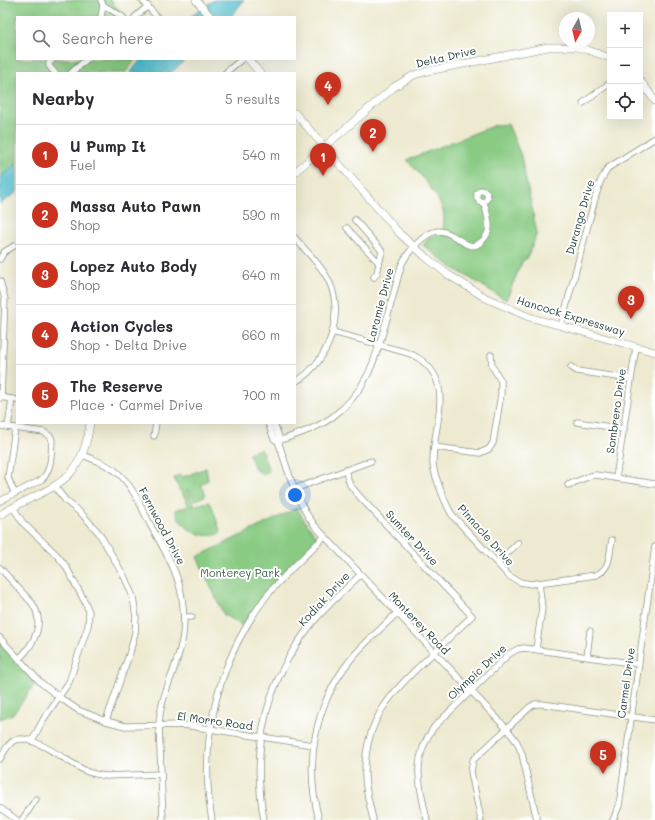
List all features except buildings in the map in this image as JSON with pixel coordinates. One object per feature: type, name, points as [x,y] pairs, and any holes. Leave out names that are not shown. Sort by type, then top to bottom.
[{"type":"main road","points":[[197,1],[210,16]]},
{"type":"main road","name":"Delta Drive","points":[[296,171],[394,87],[414,75],[548,47],[577,47],[607,57]]},
{"type":"main road","points":[[249,60],[259,72]]},
{"type":"main road","points":[[643,84],[655,100]]},
{"type":"main road","name":"Hancock Expressway","points":[[296,114],[388,220],[414,247],[447,274],[486,298],[522,314],[655,352]]},
{"type":"main road","points":[[0,515],[55,486],[68,476],[83,455],[90,424]]},
{"type":"street","points":[[142,0],[156,16]]},
{"type":"street","points":[[100,16],[102,3],[122,16]]},
{"type":"street","points":[[136,16],[148,6]]},
{"type":"street","points":[[52,60],[48,63],[54,72]]},
{"type":"street","points":[[71,72],[86,60]]},
{"type":"street","points":[[226,72],[241,60]]},
{"type":"street","points":[[583,103],[609,84]]},
{"type":"street","name":"Durango Drive","points":[[561,326],[601,180],[608,168],[655,138]]},
{"type":"street","name":"Laramie Drive","points":[[278,441],[319,425],[344,408],[365,382],[374,363],[404,259],[427,235],[438,231],[454,235],[467,245],[478,244],[485,238],[488,227],[484,203]]},
{"type":"street","points":[[355,220],[382,251],[377,273],[374,277]]},
{"type":"street","points":[[347,228],[379,263]]},
{"type":"street","points":[[296,239],[325,274],[330,284],[335,304],[332,332],[326,350],[309,372],[296,381]]},
{"type":"street","points":[[0,259],[4,252],[14,246]]},
{"type":"street","points":[[0,281],[5,300],[0,398],[14,399],[8,427]]},
{"type":"street","name":"Pinnacle Drive","points":[[332,332],[412,355],[418,358],[431,370],[436,378],[441,393],[433,466],[450,512],[509,576],[525,584],[596,575],[605,570],[608,564],[612,540]]},
{"type":"street","name":"Sombrero Drive","points":[[616,478],[636,347]]},
{"type":"street","points":[[434,447],[480,453],[486,452],[492,446],[495,438],[502,388],[498,376],[492,366],[491,355]]},
{"type":"street","points":[[571,367],[577,371],[631,379]]},
{"type":"street","points":[[577,422],[624,429]]},
{"type":"street","points":[[154,436],[156,424]]},
{"type":"street","name":"Monterey Road","points":[[268,424],[274,439],[278,441]]},
{"type":"street","name":"Monterey Road","points":[[274,424],[279,437],[278,441],[294,489],[308,518],[324,537],[518,742],[537,820]]},
{"type":"street","points":[[0,426],[44,432],[51,437],[52,441],[48,471],[45,476],[0,501]]},
{"type":"street","points":[[14,492],[8,478],[15,428]]},
{"type":"street","name":"Fernwood Drive","points":[[83,455],[111,468],[129,485],[176,574],[180,590],[184,617],[181,645],[161,707],[159,725],[163,820]]},
{"type":"street","points":[[294,489],[371,461]]},
{"type":"street","name":"Sumter Drive","points":[[345,470],[350,485],[357,494],[472,616],[434,653]]},
{"type":"street","points":[[568,485],[596,475],[655,484]]},
{"type":"street","points":[[55,486],[66,501],[82,514],[99,533],[125,578],[133,597],[136,617],[135,633],[106,721]]},
{"type":"street","points":[[14,507],[23,523],[56,554],[65,565],[89,612],[88,626],[72,675],[43,720],[32,741]]},
{"type":"street","points":[[212,820],[209,800],[207,755],[215,704],[224,673],[245,629],[266,597],[280,580],[324,537]]},
{"type":"street","points":[[497,563],[518,544]]},
{"type":"street","name":"Carmel Drive","points":[[613,820],[619,806],[655,547]]},
{"type":"street","points":[[0,568],[32,603],[36,609],[39,619],[33,642],[29,649],[19,659]]},
{"type":"street","name":"Kodiak Drive","points":[[264,820],[259,776],[261,737],[266,713],[275,688],[284,666],[294,649],[317,618],[360,575]]},
{"type":"street","points":[[536,649],[542,608],[539,583]]},
{"type":"street","points":[[318,820],[312,785],[313,745],[323,708],[336,681],[358,651],[397,613]]},
{"type":"street","points":[[184,617],[192,617]]},
{"type":"street","points":[[587,656],[590,631]]},
{"type":"street","name":"El Morro Road","points":[[0,638],[40,682],[59,697],[78,710],[106,721],[125,726],[184,725],[313,745]]},
{"type":"street","name":"Olympic Drive","points":[[427,820],[418,777],[418,763],[428,734],[434,726],[514,651],[524,648],[536,649],[638,664]]},
{"type":"street","points":[[373,820],[364,776],[366,755],[372,730],[383,706],[391,695],[434,653]]},
{"type":"street","points":[[481,820],[471,772],[473,760],[535,704],[655,720]]},
{"type":"street","points":[[0,759],[9,745],[14,740],[20,738],[32,741],[64,757],[81,768],[98,775],[113,776],[161,774]]},
{"type":"street","points":[[22,820],[36,799]]},
{"type":"street","points":[[0,808],[17,820]]},
{"type":"green space","points":[[0,0],[110,0],[125,16],[16,16],[16,60],[135,60],[126,72],[16,72],[16,165],[1,176]]},
{"type":"green space","points":[[508,124],[521,156],[537,233],[528,257],[522,262],[506,300],[450,266],[423,245],[430,237],[442,234],[444,220],[443,211],[430,187],[407,160],[495,125]]},
{"type":"green space","points":[[261,449],[269,471],[262,475],[259,471],[256,471],[249,454],[250,452]]},
{"type":"green space","points":[[206,468],[208,480],[201,484],[206,495],[195,501],[188,489],[187,490],[194,504],[192,506],[208,502],[211,504],[221,533],[216,535],[199,534],[189,529],[180,520],[175,510],[189,506],[174,478],[179,475],[183,477]]},
{"type":"green space","name":"Monterey Park","points":[[297,508],[318,540],[278,580],[243,626],[224,615],[197,557]]},
{"type":"green space","points":[[0,643],[36,683],[13,714],[0,719]]},
{"type":"water","points":[[214,0],[244,0],[232,16],[191,16]]},
{"type":"water","points":[[140,60],[185,60],[172,72],[131,72]]},
{"type":"water","points":[[16,165],[16,193],[0,204],[0,177]]},
{"type":"place","name":"Action Cycles","points":[[328,105]]},
{"type":"place","name":"Massa Auto Pawn","points":[[373,152]]},
{"type":"place","name":"U Pump It","points":[[323,176]]},
{"type":"place","name":"Lopez Auto Body","points":[[631,319]]},
{"type":"place","name":"The Reserve","points":[[603,774]]}]
